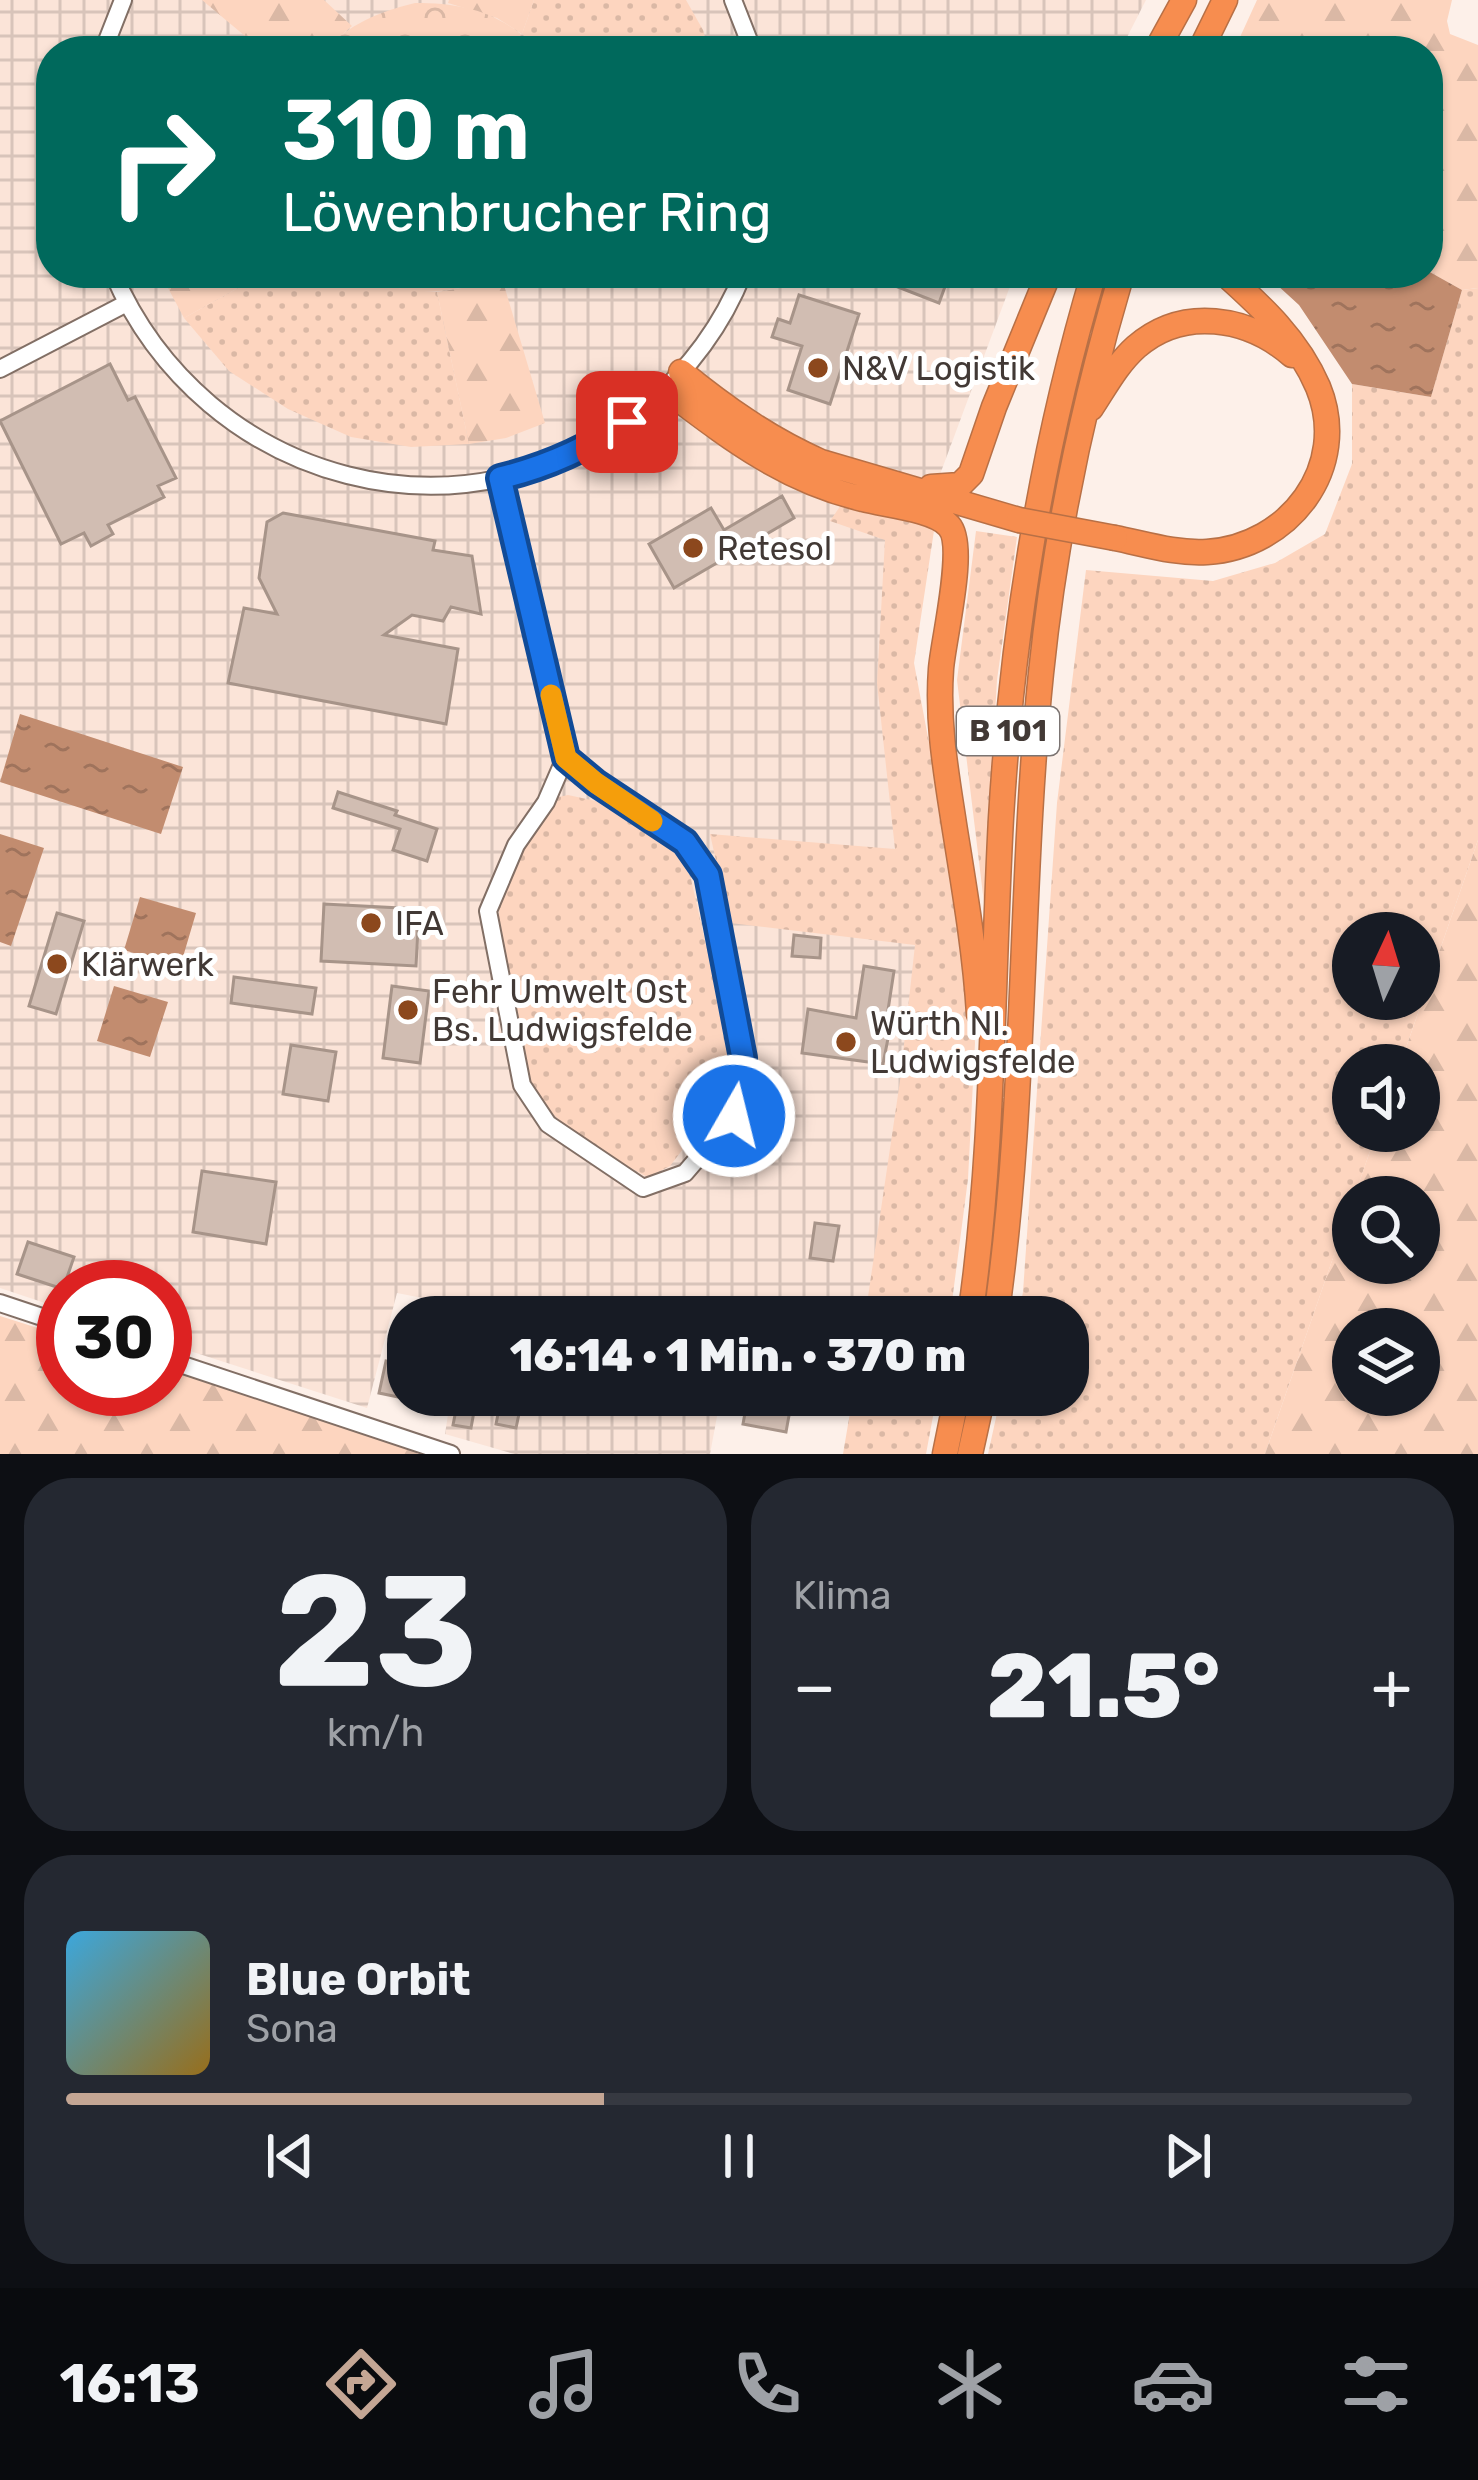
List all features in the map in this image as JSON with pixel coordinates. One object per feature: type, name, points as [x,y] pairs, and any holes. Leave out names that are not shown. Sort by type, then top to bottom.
[{"type":"highway","points":[[1165,36],[1188,0]]},
{"type":"highway","points":[[1177,36],[1188,0]]},
{"type":"highway","points":[[1210,36],[1225,0]]},
{"type":"highway","points":[[903,497],[967,481],[1043,288]]},
{"type":"highway","name":"B 101","points":[[973,1296],[985,1196],[1001,815],[1018,634],[1044,472],[1090,288]]},
{"type":"highway","name":"B 101","points":[[998,1296],[1014,1143],[1040,677],[1081,424],[1117,288]]},
{"type":"highway","points":[[903,497],[1172,550],[1206,552],[1258,540],[1288,519],[1316,482],[1325,451],[1323,404],[1311,373],[1280,326],[1240,288]]},
{"type":"highway","points":[[1081,424],[1136,347],[1166,328],[1187,322],[1208,320],[1250,328],[1285,349],[1311,373]]},
{"type":"highway","points":[[674,381],[791,448],[903,497],[950,527],[957,544],[942,649],[940,720],[976,972],[985,1196]]},
{"type":"highway","points":[[945,1454],[953,1416]]},
{"type":"highway","points":[[970,1454],[978,1416]]},
{"type":"street","points":[[109,36],[123,0]]},
{"type":"street","points":[[734,0],[747,36]]},
{"type":"street","points":[[120,288],[153,345],[202,399],[234,424],[286,454],[331,471],[432,486],[500,478],[536,468],[584,448],[627,422],[674,381],[717,326],[736,288]]},
{"type":"street","points":[[0,369],[127,303]]},
{"type":"street","points":[[500,478],[566,758],[685,842],[708,875],[743,1058],[734,1116],[685,1173],[644,1188],[548,1124],[522,1085],[488,911],[516,845],[546,802],[566,758]]},
{"type":"street","points":[[0,1303],[36,1315]]},
{"type":"street","points":[[192,1368],[451,1454]]},
{"type":"shaded area","points":[[0,0],[1146,0],[1128,36],[36,36],[36,288],[1009,288],[929,504],[904,657],[942,865],[928,1296],[397,1293],[387,1296],[387,1331],[367,1408],[192,1352],[192,1260],[36,1260],[36,1300],[0,1288]]},
{"type":"shaded area","points":[[448,1416],[717,1416],[710,1454],[514,1454],[445,1434]]},
{"type":"green space","points":[[202,0],[324,0],[352,26],[340,36],[245,36]]},
{"type":"green space","points":[[449,0],[534,0],[522,34],[497,18]]},
{"type":"green space","points":[[534,0],[686,0],[705,36],[524,36]]},
{"type":"green space","points":[[1257,0],[1452,0],[1447,21],[1450,34],[1478,45],[1478,288],[1462,290],[1443,279],[1443,36],[1240,36]]},
{"type":"green space","points":[[415,3],[451,5],[483,13],[523,36],[340,36],[389,10]]},
{"type":"green space","points":[[168,288],[238,288],[184,318]]},
{"type":"green space","points":[[238,288],[437,292],[469,444],[411,447],[351,437],[288,409],[229,371],[184,318]]},
{"type":"green space","points":[[396,288],[459,288],[450,290]]},
{"type":"green space","points":[[505,288],[545,423],[506,438],[469,444],[437,292]]},
{"type":"green space","points":[[1478,288],[1478,840],[1440,950],[1440,912],[1332,912],[1332,1020],[1416,1020],[1407,1044],[1332,1044],[1332,1152],[1370,1152],[1361,1176],[1332,1176],[1332,1261],[1265,1454],[988,1454],[996,1416],[1089,1416],[1089,1296],[1022,1296],[1057,803],[1086,570],[1213,581],[1275,563],[1325,534],[1352,464],[1352,384],[1431,397],[1462,290]]},
{"type":"green space","points":[[841,505],[935,524],[914,663],[962,918],[975,1043],[968,1179],[953,1296],[868,1296],[915,945],[730,923],[710,834],[895,849],[877,683],[885,540],[830,521]]},
{"type":"green space","points":[[976,531],[1017,537],[997,680],[984,903],[957,680]]},
{"type":"green space","points":[[568,795],[605,803],[677,848],[691,879],[731,1056],[726,1093],[670,1166],[648,1177],[587,1141],[545,1106],[532,1084],[520,1035],[499,912],[533,832],[552,804]]},
{"type":"green space","points":[[1478,840],[1478,1454],[1265,1454],[1332,1261],[1332,1284],[1440,1284],[1440,1176],[1361,1176],[1370,1152],[1440,1152],[1440,1044],[1407,1044],[1416,1020],[1440,1020],[1440,950]]},
{"type":"green space","points":[[0,1316],[36,1327],[36,1416],[192,1416],[192,1378],[425,1454],[0,1454]]},
{"type":"green space","points":[[849,1416],[933,1416],[926,1454],[843,1454]]},
{"type":"water","points":[[1443,279],[1462,290],[1431,397],[1352,384],[1299,305],[1280,288],[1443,288]]},
{"type":"water","points":[[20,714],[183,767],[161,834],[0,782]]},
{"type":"water","points":[[0,834],[44,848],[11,946],[0,942]]},
{"type":"water","points":[[140,897],[196,913],[180,967],[124,950]]},
{"type":"water","points":[[114,986],[168,1002],[150,1057],[97,1041]]},
{"type":"building","points":[[900,288],[944,288],[939,303]]},
{"type":"building","name":"N&V Logistik","points":[[799,295],[859,314],[830,404],[788,390],[802,346],[772,337],[778,319],[790,323]]},
{"type":"building","points":[[110,364],[128,400],[135,397],[176,478],[158,486],[164,497],[108,525],[113,534],[91,546],[84,533],[61,544],[0,421]]},
{"type":"building","name":"Retesol","points":[[782,496],[794,518],[674,588],[649,544],[711,508],[724,530]]},
{"type":"building","points":[[283,513],[435,541],[433,550],[472,556],[481,614],[451,607],[443,621],[412,615],[384,635],[458,649],[446,724],[228,683],[244,608],[277,614],[259,578],[267,522]]},
{"type":"building","points":[[338,792],[437,829],[427,861],[393,850],[400,829],[333,808]]},
{"type":"building","name":"IFA","points":[[324,904],[419,909],[416,966],[321,961]]},
{"type":"building","name":"Klärwerk","points":[[57,913],[84,921],[56,1014],[29,1006]]},
{"type":"building","points":[[794,935],[821,938],[820,958],[792,956]]},
{"type":"building","name":"Würth Nl. Ludwigsfelde","points":[[864,966],[894,971],[883,1064],[802,1053],[808,1009],[856,1018]]},
{"type":"building","points":[[234,977],[316,988],[312,1014],[231,1003]]},
{"type":"building","name":"Fehr Umwelt Ost Bs. Ludwigsfelde","points":[[392,986],[429,991],[420,1063],[383,1058]]},
{"type":"building","points":[[291,1045],[336,1052],[328,1101],[283,1094]]},
{"type":"building","points":[[202,1171],[276,1182],[266,1244],[193,1232]]},
{"type":"building","points":[[815,1223],[839,1226],[833,1261],[810,1258]]},
{"type":"building","points":[[28,1242],[74,1257],[36,1260],[36,1280],[17,1274]]},
{"type":"building","points":[[386,1361],[387,1395],[379,1393]]},
{"type":"building","points":[[455,1416],[473,1416],[471,1428],[453,1425]]},
{"type":"building","points":[[498,1416],[519,1416],[516,1428],[496,1424]]},
{"type":"building","points":[[744,1416],[789,1416],[786,1432],[743,1424]]},
{"type":"slow traffic","points":[[551,695],[566,758],[652,821]]},
{"type":"place","name":"N&V Logistik","points":[[818,368]]},
{"type":"place","name":"Retesol","points":[[693,548]]},
{"type":"place","name":"IFA","points":[[371,923]]},
{"type":"place","name":"Klärwerk","points":[[57,964]]},
{"type":"place","name":"Fehr Umwelt Ost Bs. Ludwigsfelde","points":[[408,1010]]},
{"type":"place","name":"Würth Nl. Ludwigsfelde","points":[[846,1042]]},
{"type":"route","points":[[627,422],[569,455],[500,478],[566,758],[685,842],[708,875],[743,1058],[734,1116]]}]
